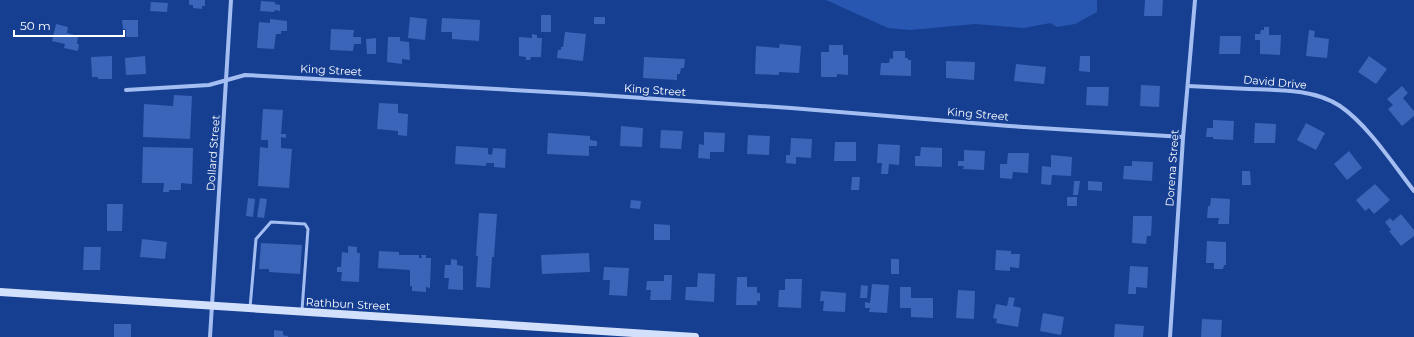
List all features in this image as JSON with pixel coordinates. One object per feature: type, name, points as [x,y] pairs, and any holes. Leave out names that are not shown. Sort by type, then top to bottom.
[{"type":"street","name":"Dollard Street","points":[[210,337],[231,0]]},
{"type":"street","name":"Dorena Street","points":[[1170,337],[1183,137],[1195,0]]},
{"type":"street","name":"King Street","points":[[126,90],[209,85],[245,75],[382,82],[791,108],[1009,126],[1183,137]]},
{"type":"street","name":"David Drive","points":[[1188,86],[1284,91],[1304,93],[1326,99],[1340,106],[1355,119],[1372,137],[1414,191]]},
{"type":"street","name":"Rathbun Street","points":[[0,292],[695,337]]},
{"type":"lane","points":[[250,309],[256,239],[271,222],[305,224],[308,229],[302,312]]},
{"type":"shaded area","points":[[826,0],[1097,0],[1097,12],[1075,24],[1057,27],[1050,23],[1024,28],[975,24],[910,30],[888,28]]},
{"type":"building","points":[[189,0],[205,0],[205,6],[202,6],[202,9],[193,8],[193,5],[189,5]]},
{"type":"building","points":[[1145,0],[1163,0],[1162,16],[1144,16]]},
{"type":"building","points":[[261,1],[275,2],[275,4],[280,5],[280,11],[260,11]]},
{"type":"building","points":[[151,2],[168,3],[167,12],[150,11]]},
{"type":"building","points":[[541,15],[551,15],[551,32],[541,32]]},
{"type":"building","points":[[410,17],[427,19],[425,40],[408,38]]},
{"type":"building","points":[[594,17],[605,17],[605,24],[594,24]]},
{"type":"building","points":[[442,18],[480,20],[479,41],[452,39],[452,32],[441,32]]},
{"type":"building","points":[[270,19],[287,21],[287,31],[281,31],[281,34],[276,34],[274,49],[257,48],[259,22],[270,23]]},
{"type":"building","points":[[122,20],[138,20],[138,37],[126,37],[126,29],[123,29]]},
{"type":"building","points":[[56,24],[68,27],[67,33],[78,36],[78,51],[64,48],[65,44],[52,41]]},
{"type":"building","points":[[1264,27],[1269,27],[1269,35],[1281,35],[1280,55],[1260,54],[1260,40],[1255,40],[1255,34],[1260,34],[1261,30],[1264,30]]},
{"type":"building","points":[[331,29],[354,30],[353,37],[361,37],[361,44],[354,44],[353,51],[330,50]]},
{"type":"building","points":[[1309,30],[1315,31],[1314,37],[1329,39],[1327,58],[1306,56]]},
{"type":"building","points":[[565,32],[586,34],[583,61],[557,58],[558,50],[561,50],[561,47],[563,47]]},
{"type":"building","points":[[532,34],[537,35],[537,38],[542,38],[541,57],[531,57],[530,60],[526,60],[526,57],[519,56],[519,37],[532,38]]},
{"type":"building","points":[[1220,36],[1241,36],[1240,54],[1219,54]]},
{"type":"building","points":[[388,37],[400,37],[400,41],[409,42],[410,60],[402,59],[402,64],[387,62]]},
{"type":"building","points":[[376,38],[376,54],[367,54],[366,39]]},
{"type":"building","points":[[780,44],[801,46],[799,73],[779,72],[779,75],[755,74],[756,46],[779,48]]},
{"type":"building","points":[[829,45],[843,45],[843,55],[848,55],[848,75],[837,74],[837,77],[821,77],[821,52],[829,52]]},
{"type":"building","points":[[893,51],[905,51],[905,58],[911,60],[911,76],[880,75],[881,63],[889,63],[890,58],[893,59]]},
{"type":"building","points":[[112,56],[112,79],[98,79],[98,77],[92,77],[91,57]]},
{"type":"building","points":[[145,56],[146,74],[126,75],[125,58]]},
{"type":"building","points":[[1080,56],[1090,56],[1090,72],[1079,71]]},
{"type":"building","points":[[1369,56],[1387,69],[1376,84],[1358,72]]},
{"type":"building","points":[[644,57],[685,59],[684,68],[681,68],[680,74],[677,74],[677,80],[643,78]]},
{"type":"building","points":[[946,61],[975,62],[974,80],[946,78]]},
{"type":"building","points":[[1016,64],[1046,67],[1044,84],[1014,81]]},
{"type":"building","points":[[1141,85],[1160,86],[1159,107],[1140,106]]},
{"type":"building","points":[[1402,86],[1408,93],[1403,98],[1414,111],[1414,116],[1402,126],[1388,109],[1393,105],[1387,99]]},
{"type":"building","points":[[1087,87],[1109,87],[1108,106],[1086,105]]},
{"type":"building","points":[[174,95],[192,96],[190,139],[143,137],[144,104],[173,106]]},
{"type":"building","points":[[379,103],[398,104],[398,113],[408,114],[407,136],[398,135],[398,131],[377,129]]},
{"type":"building","points":[[263,109],[283,110],[281,134],[286,134],[286,138],[281,137],[281,148],[292,149],[289,188],[258,186],[260,147],[268,148],[268,140],[261,140]]},
{"type":"building","points":[[1213,120],[1234,121],[1233,140],[1213,139],[1213,137],[1206,137],[1207,128],[1213,128]]},
{"type":"building","points":[[1255,123],[1276,124],[1275,143],[1254,143]]},
{"type":"building","points":[[1306,123],[1325,133],[1316,150],[1297,140]]},
{"type":"building","points":[[621,126],[643,128],[642,147],[620,146]]},
{"type":"building","points":[[661,130],[683,131],[681,149],[660,148]]},
{"type":"building","points":[[704,132],[725,133],[724,152],[710,152],[710,159],[698,158],[699,144],[704,145]]},
{"type":"building","points":[[548,133],[590,136],[590,140],[597,141],[597,146],[589,146],[589,156],[547,154]]},
{"type":"building","points":[[748,135],[770,136],[769,155],[747,154]]},
{"type":"building","points":[[791,138],[812,139],[811,158],[796,157],[796,164],[786,163],[786,155],[790,155]]},
{"type":"building","points":[[835,142],[856,142],[856,161],[834,161]]},
{"type":"building","points":[[878,144],[900,145],[899,165],[889,164],[888,174],[881,174],[882,163],[877,163]]},
{"type":"building","points":[[456,146],[488,148],[488,154],[492,155],[493,148],[506,149],[505,168],[494,167],[494,163],[486,163],[486,166],[455,164]]},
{"type":"building","points":[[143,147],[193,148],[192,184],[181,183],[181,190],[169,190],[169,192],[163,192],[164,183],[142,183]]},
{"type":"building","points":[[921,147],[942,148],[942,167],[915,166],[915,156],[920,156]]},
{"type":"building","points":[[964,150],[985,151],[984,170],[963,169],[964,166],[958,166],[958,161],[964,161]]},
{"type":"building","points":[[1349,151],[1362,168],[1347,180],[1334,164]]},
{"type":"building","points":[[1008,153],[1029,153],[1028,173],[1013,172],[1012,179],[1000,178],[1000,164],[1007,164]]},
{"type":"building","points":[[1051,155],[1072,157],[1071,176],[1052,175],[1051,185],[1041,184],[1042,166],[1051,167]]},
{"type":"building","points":[[1132,161],[1153,162],[1152,181],[1123,179],[1124,166],[1132,166]]},
{"type":"building","points":[[1242,171],[1250,171],[1251,185],[1242,185]]},
{"type":"building","points":[[852,177],[860,177],[859,190],[851,190]]},
{"type":"building","points":[[1074,181],[1080,181],[1078,195],[1073,195]]},
{"type":"building","points":[[1088,181],[1102,182],[1102,191],[1088,190]]},
{"type":"building","points":[[1375,184],[1390,200],[1374,214],[1369,208],[1365,211],[1356,200]]},
{"type":"building","points":[[1067,197],[1077,197],[1077,206],[1067,206]]},
{"type":"building","points":[[248,198],[255,199],[253,217],[246,216]]},
{"type":"building","points":[[260,198],[267,199],[264,218],[257,217]]},
{"type":"building","points":[[1211,198],[1230,199],[1229,224],[1218,224],[1219,218],[1207,218],[1208,206],[1210,206]]},
{"type":"building","points":[[631,200],[641,201],[640,209],[630,208]]},
{"type":"building","points":[[107,204],[123,204],[122,231],[107,231]]},
{"type":"building","points":[[479,213],[497,214],[490,288],[476,287],[478,256],[476,256]]},
{"type":"building","points":[[1401,214],[1414,230],[1414,236],[1401,246],[1389,231],[1391,230],[1385,222],[1390,218],[1393,221]]},
{"type":"building","points":[[1133,216],[1152,216],[1151,236],[1147,236],[1146,244],[1132,243]]},
{"type":"building","points":[[654,224],[670,225],[670,240],[654,240]]},
{"type":"building","points":[[142,239],[167,242],[165,259],[140,257]]},
{"type":"building","points":[[1207,241],[1226,242],[1226,265],[1224,265],[1223,269],[1214,269],[1214,263],[1206,263]]},
{"type":"building","points":[[261,243],[302,245],[300,274],[269,272],[269,269],[259,269]]},
{"type":"building","points":[[348,246],[357,247],[357,253],[360,253],[359,282],[341,281],[342,272],[337,272],[337,267],[341,267],[342,252],[348,253]]},
{"type":"building","points":[[84,247],[101,247],[100,270],[83,270]]},
{"type":"building","points":[[996,250],[1011,251],[1011,254],[1020,254],[1019,268],[1010,267],[1010,271],[995,270]]},
{"type":"building","points":[[379,251],[399,252],[399,255],[419,255],[419,258],[422,258],[421,255],[426,255],[426,258],[431,258],[430,288],[426,287],[426,292],[412,291],[412,286],[410,286],[410,270],[378,268]]},
{"type":"building","points":[[589,253],[590,272],[542,274],[541,255]]},
{"type":"building","points":[[451,259],[457,260],[457,265],[463,266],[463,290],[448,289],[449,278],[444,278],[445,265],[451,265]]},
{"type":"building","points":[[891,259],[899,259],[899,274],[891,274]]},
{"type":"building","points":[[1130,266],[1148,267],[1147,288],[1136,287],[1136,294],[1128,294]]},
{"type":"building","points":[[604,267],[629,268],[627,296],[609,295],[610,280],[603,280]]},
{"type":"building","points":[[698,273],[715,274],[714,302],[685,300],[686,287],[697,287]]},
{"type":"building","points":[[664,275],[672,275],[671,300],[650,300],[651,290],[646,290],[647,281],[664,281]]},
{"type":"building","points":[[737,277],[747,277],[747,287],[757,287],[757,293],[760,293],[760,301],[757,301],[757,305],[736,305]]},
{"type":"building","points":[[785,279],[802,279],[801,308],[778,307],[779,290],[785,290]]},
{"type":"building","points":[[872,284],[889,285],[887,313],[869,312],[870,308],[865,308],[865,302],[870,303]]},
{"type":"building","points":[[861,285],[868,286],[867,298],[860,298]]},
{"type":"building","points":[[900,287],[911,287],[911,298],[933,298],[933,318],[911,317],[911,308],[900,308]]},
{"type":"building","points":[[958,290],[975,291],[974,319],[956,318]]},
{"type":"building","points":[[821,291],[846,293],[845,312],[823,311],[824,301],[820,301]]},
{"type":"building","points":[[1009,297],[1015,298],[1013,306],[1021,308],[1018,327],[996,323],[997,319],[993,318],[996,304],[1007,306]]},
{"type":"building","points":[[1043,313],[1064,317],[1061,335],[1040,331]]},
{"type":"building","points":[[1202,319],[1222,320],[1221,337],[1201,337]]},
{"type":"building","points":[[114,324],[131,324],[131,337],[114,337]]},
{"type":"building","points":[[1115,324],[1144,326],[1143,337],[1114,337]]},
{"type":"building","points":[[274,330],[283,331],[283,335],[288,337],[274,337]]}]
